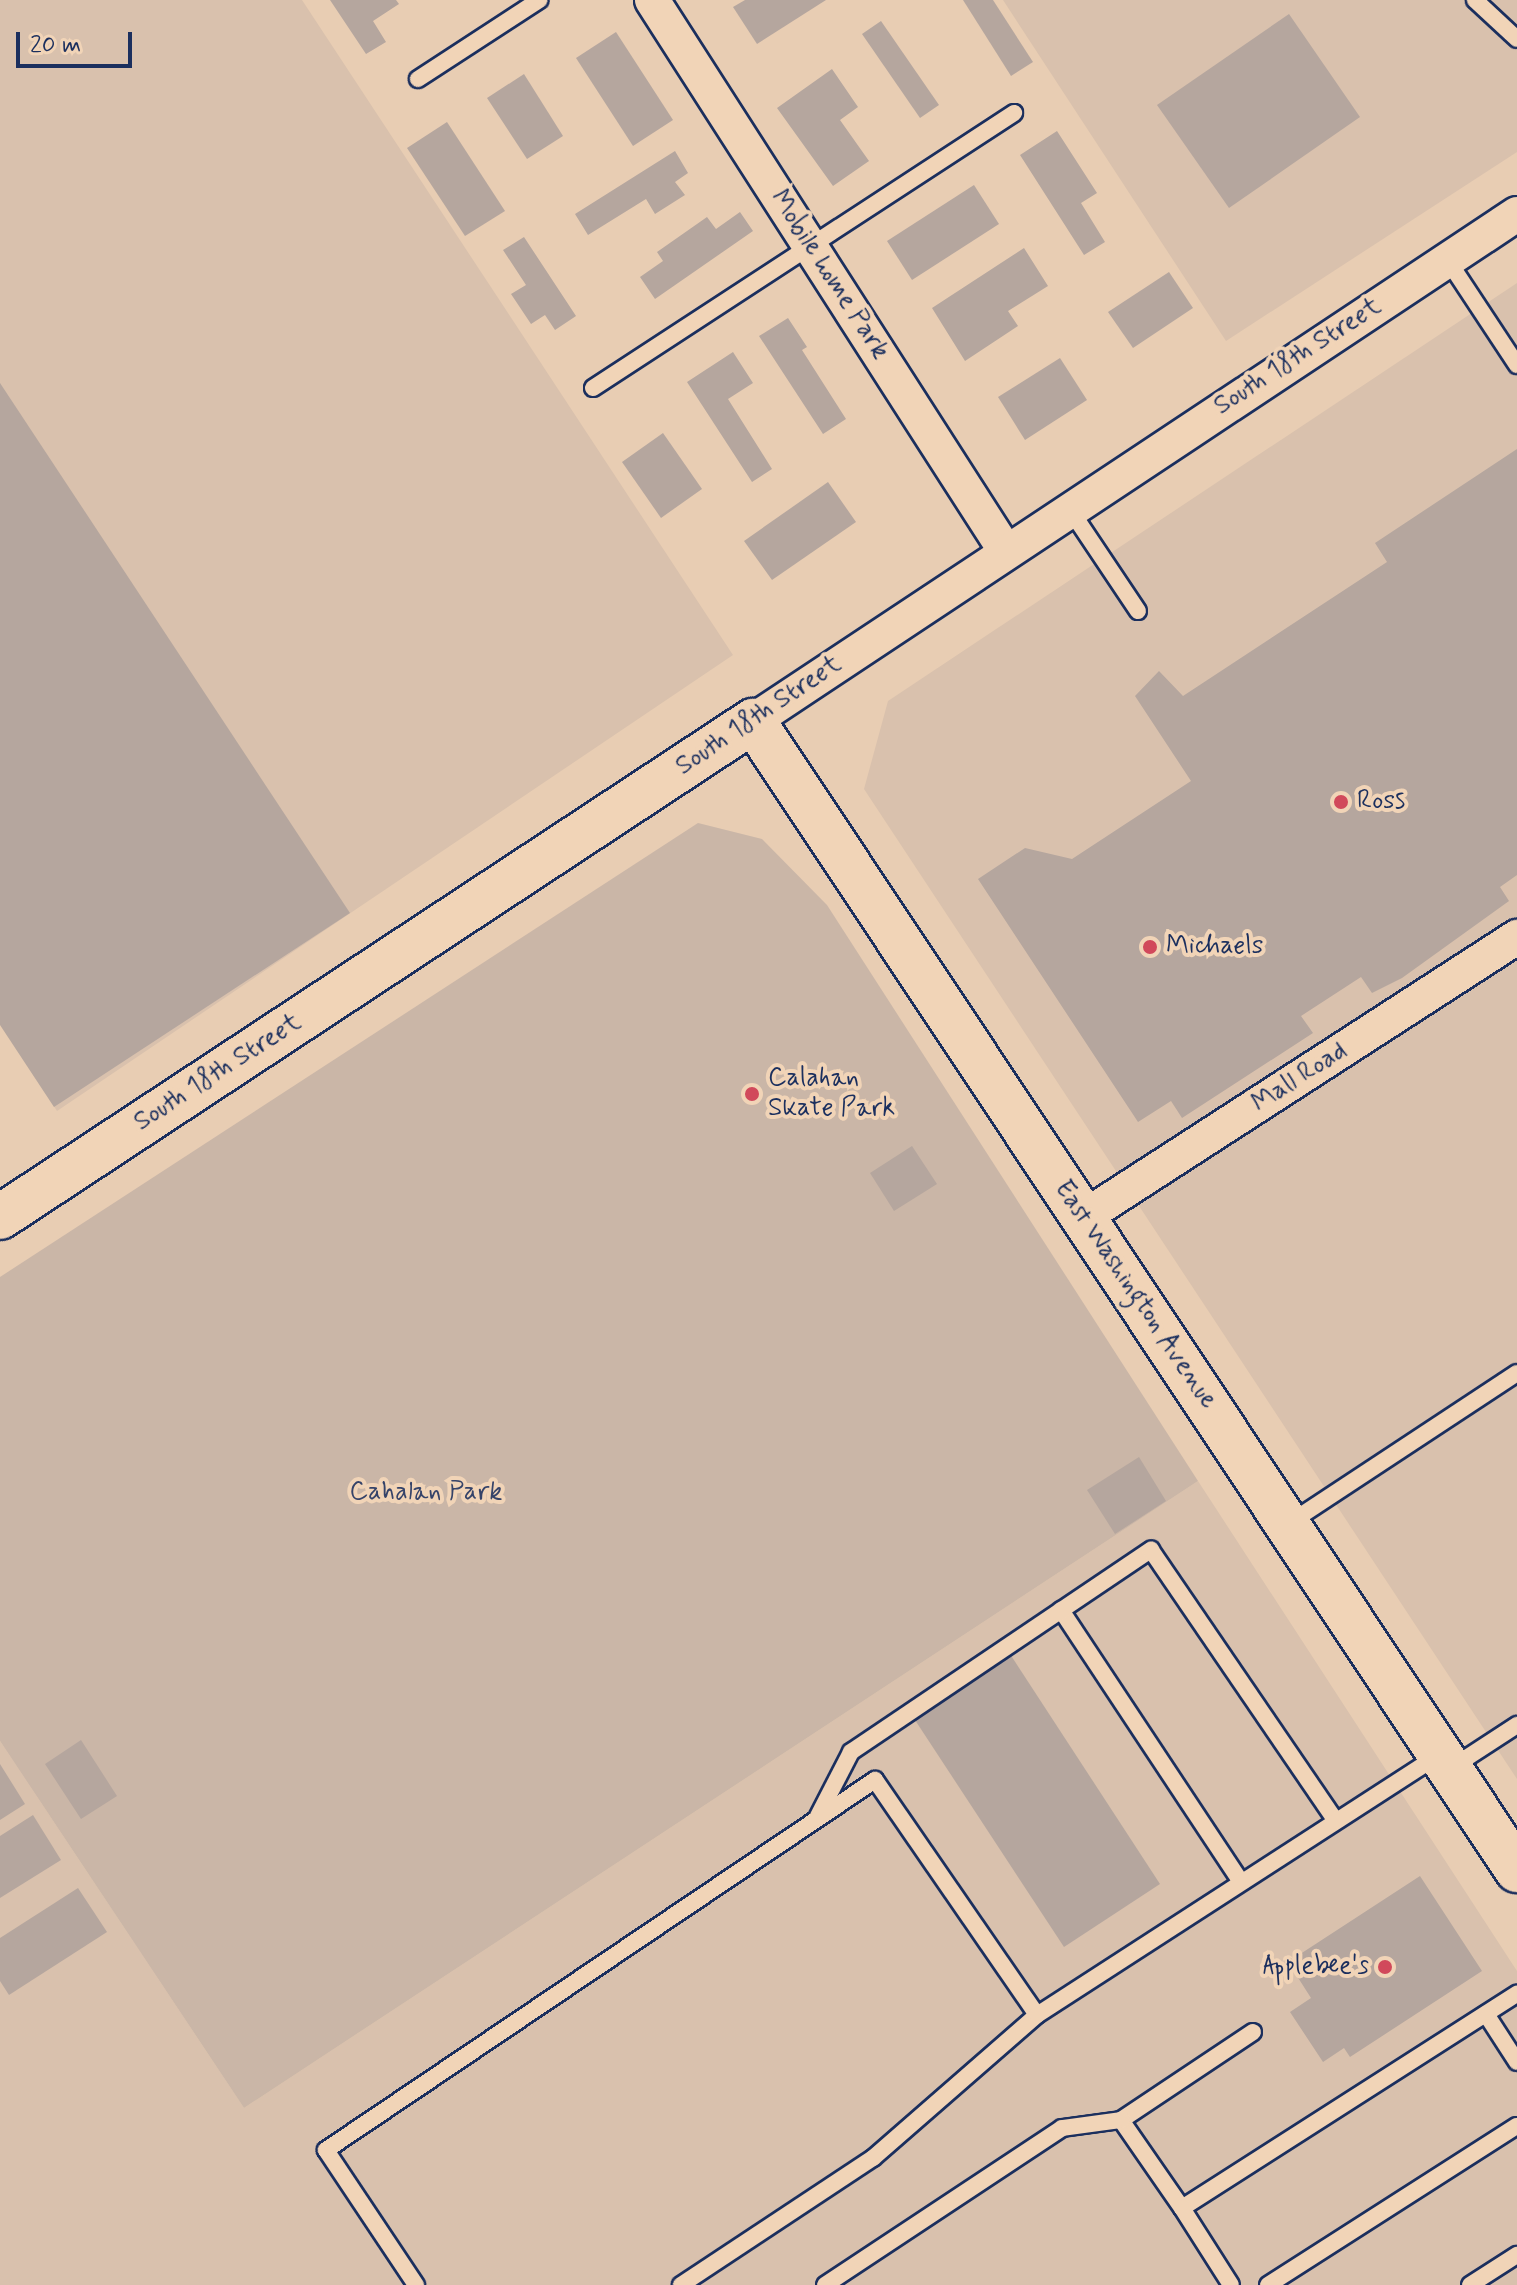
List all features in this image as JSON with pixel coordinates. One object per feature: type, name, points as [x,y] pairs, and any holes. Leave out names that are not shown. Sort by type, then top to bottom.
[{"type":"street","name":"Mobile home Park","points":[[652,0],[1005,550]]},
{"type":"street","name":"South 18th Street","points":[[0,1217],[1517,214]]},
{"type":"street","name":"East Washington Avenue","points":[[753,721],[1517,1870]]},
{"type":"street","name":"Mall Road","points":[[1084,1217],[1517,937]]},
{"type":"lane","points":[[418,79],[539,0]]},
{"type":"lane","points":[[1475,0],[1517,39]]},
{"type":"lane","points":[[593,388],[1014,113]]},
{"type":"lane","points":[[1447,259],[1517,365]]},
{"type":"lane","points":[[1069,508],[1138,611]]},
{"type":"lane","points":[[1287,1524],[1517,1373]]},
{"type":"lane","points":[[816,1819],[851,1752],[1151,1550],[1336,1821]]},
{"type":"lane","points":[[1061,1610],[1241,1882]]},
{"type":"lane","points":[[681,2285],[873,2158],[1037,2015],[1336,1821],[1517,1725]]},
{"type":"lane","points":[[416,2285],[326,2150],[875,1780],[1037,2015]]},
{"type":"lane","points":[[1182,2208],[1517,1994]]},
{"type":"lane","points":[[1486,2014],[1517,2062]]},
{"type":"lane","points":[[825,2285],[1062,2128],[1121,2120],[1253,2032]]},
{"type":"lane","points":[[1121,2120],[1231,2285]]},
{"type":"lane","points":[[1268,2285],[1517,2126]]},
{"type":"lane","points":[[1470,2285],[1517,2255]]},
{"type":"shaded area","points":[[0,0],[302,0],[733,655],[57,1111],[0,1024]]},
{"type":"shaded area","points":[[1003,0],[1517,0],[1517,152],[1226,341]]},
{"type":"shaded area","points":[[1517,283],[1517,1779],[864,789],[888,701]]},
{"type":"shaded area","points":[[1198,1481],[1517,1971],[1517,2285],[0,2285],[0,1741],[244,2108]]},
{"type":"green space","name":"Cahalan Park","points":[[698,823],[762,839],[827,905],[1198,1481],[244,2108],[0,1741],[0,1277]]},
{"type":"building","points":[[330,0],[396,0],[399,4],[373,21],[386,42],[366,54]]},
{"type":"building","points":[[745,0],[826,0],[757,44],[733,7]]},
{"type":"building","points":[[963,0],[993,0],[1033,62],[1011,76]]},
{"type":"building","points":[[1289,14],[1360,117],[1229,208],[1157,105]]},
{"type":"building","points":[[881,21],[939,105],[920,118],[862,34]]},
{"type":"building","points":[[616,32],[673,120],[633,146],[576,58]]},
{"type":"building","points":[[832,69],[858,107],[840,120],[869,161],[833,186],[777,108]]},
{"type":"building","points":[[524,74],[563,136],[527,159],[487,98]]},
{"type":"building","points":[[447,122],[505,211],[465,236],[407,148]]},
{"type":"building","points":[[1057,131],[1097,193],[1081,203],[1105,242],[1084,255],[1020,155]]},
{"type":"building","points":[[675,151],[688,173],[675,182],[685,195],[655,214],[646,199],[588,235],[575,214]]},
{"type":"building","points":[[974,185],[999,224],[912,280],[887,241]]},
{"type":"building","points":[[740,212],[753,231],[655,299],[640,277],[663,261],[657,252],[707,217],[716,229]]},
{"type":"building","points":[[524,237],[576,316],[555,330],[545,315],[531,324],[511,294],[526,285],[503,250]]},
{"type":"building","points":[[1024,248],[1048,286],[1008,311],[1018,326],[965,361],[932,308]]},
{"type":"building","points":[[1169,272],[1193,308],[1133,348],[1108,312]]},
{"type":"building","points":[[788,318],[807,347],[802,350],[846,419],[823,434],[759,336]]},
{"type":"building","points":[[733,352],[753,383],[728,399],[772,469],[752,482],[687,382]]},
{"type":"building","points":[[1060,358],[1087,400],[1025,440],[998,397]]},
{"type":"building","points":[[0,383],[350,913],[54,1107],[0,1025]]},
{"type":"building","points":[[663,433],[702,489],[661,518],[622,462]]},
{"type":"building","points":[[1517,449],[1517,875],[1500,887],[1509,901],[1402,978],[1372,993],[1361,977],[1301,1016],[1313,1033],[1182,1118],[1171,1101],[1138,1122],[978,879],[1025,848],[1072,859],[1191,781],[1135,696],[1159,671],[1183,696],[1387,562],[1375,543]]},
{"type":"building","points":[[828,482],[856,522],[772,580],[744,541]]},
{"type":"building","points":[[912,1146],[937,1184],[894,1211],[870,1173]]},
{"type":"building","points":[[1139,1457],[1166,1501],[1115,1534],[1087,1490]]},
{"type":"building","points":[[1010,1654],[1160,1884],[1064,1947],[913,1717]]},
{"type":"building","points":[[81,1740],[117,1796],[81,1819],[45,1764]]},
{"type":"building","points":[[0,1764],[25,1804],[0,1820]]},
{"type":"building","points":[[33,1815],[61,1860],[0,1898],[0,1836]]},
{"type":"building","name":"Applebee's","points":[[1420,1876],[1482,1971],[1350,2057],[1344,2048],[1323,2062],[1290,2012],[1311,1998],[1288,1962]]},
{"type":"building","points":[[78,1888],[107,1932],[9,1995],[0,1981],[0,1938]]},
{"type":"place","name":"Ross","points":[[1341,802]]},
{"type":"place","name":"Michaels","points":[[1150,947]]},
{"type":"place","name":"Calahan Skate Park","points":[[752,1094]]},
{"type":"place","name":"Applebee's","points":[[1385,1967]]}]
